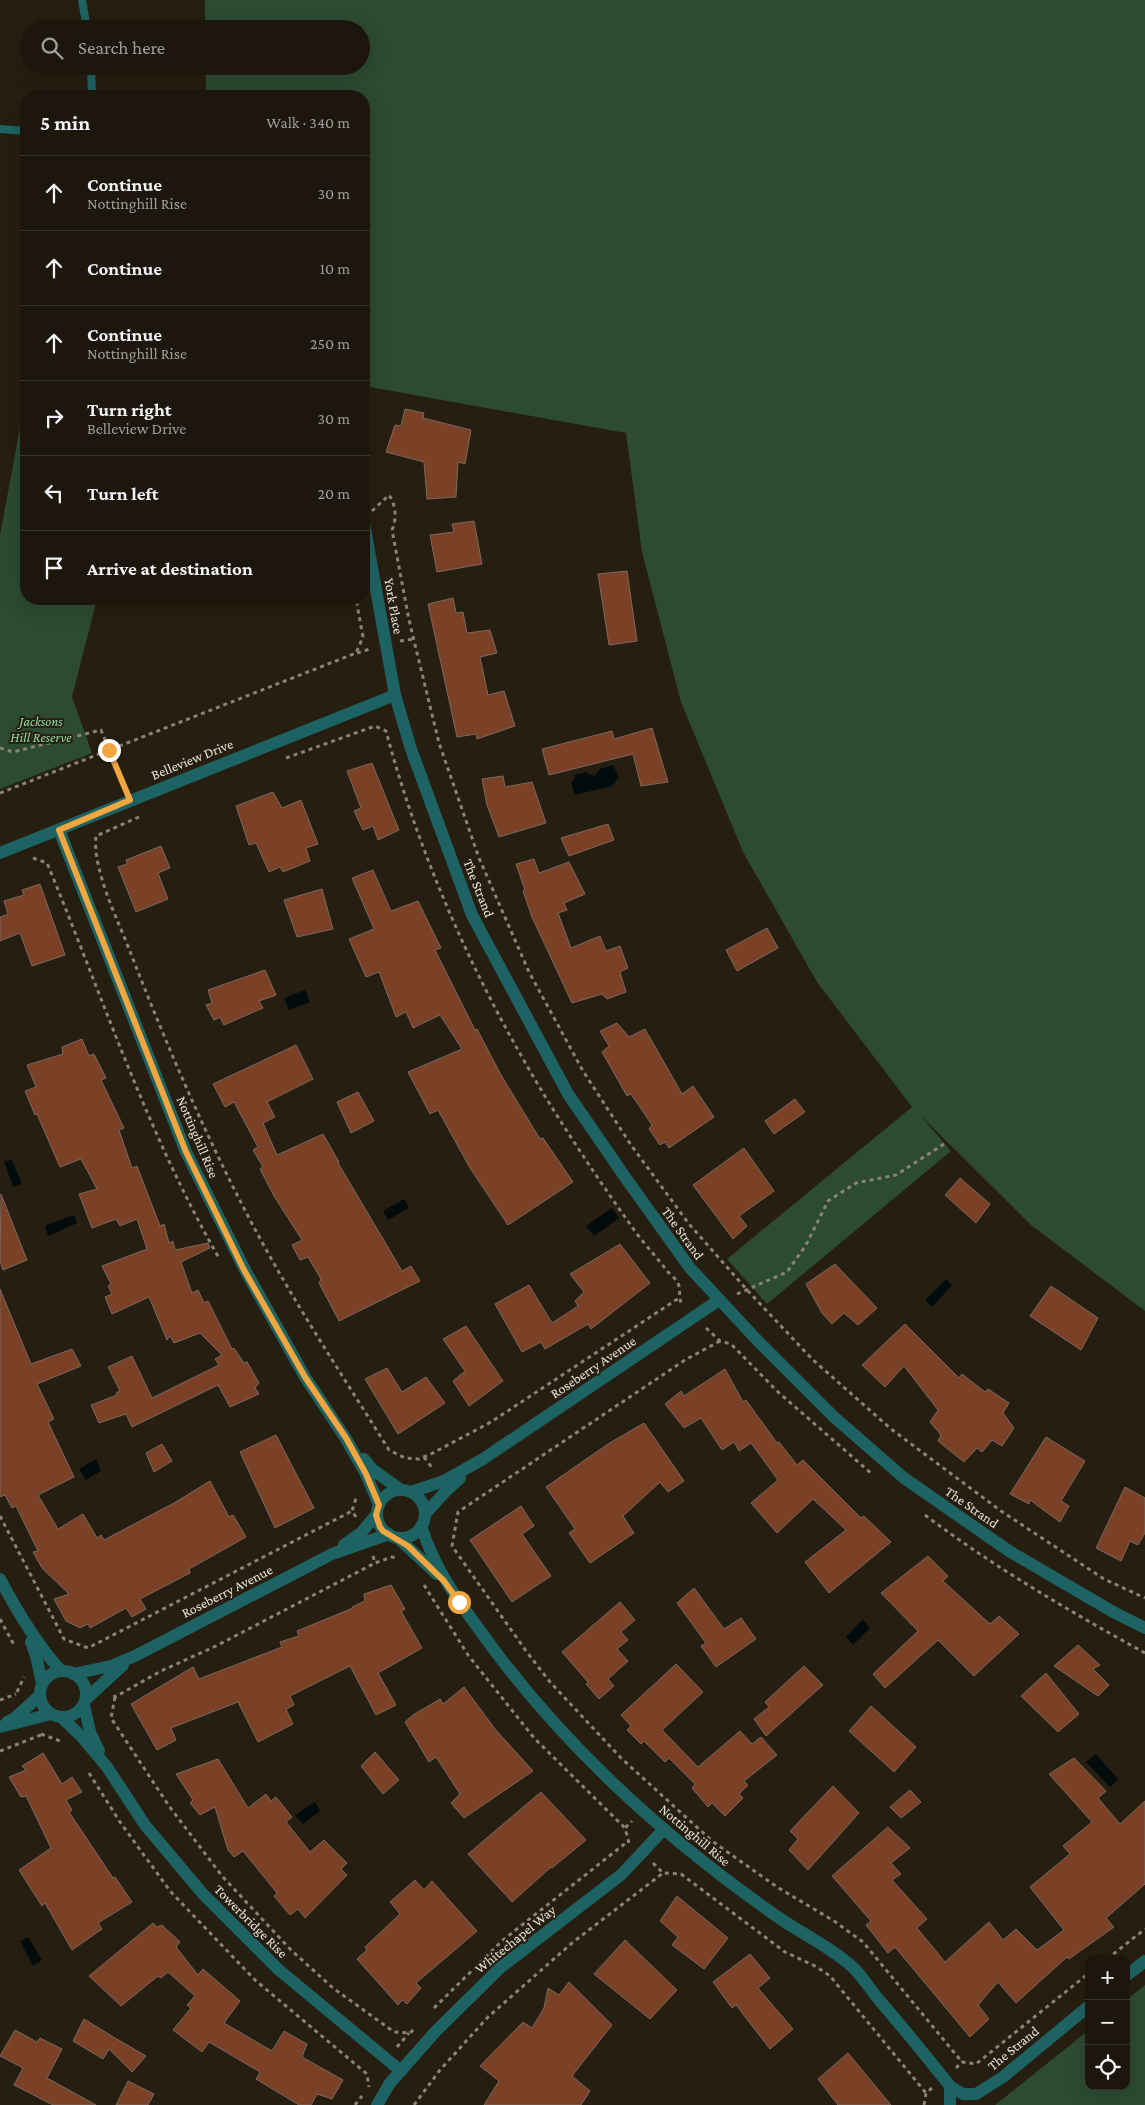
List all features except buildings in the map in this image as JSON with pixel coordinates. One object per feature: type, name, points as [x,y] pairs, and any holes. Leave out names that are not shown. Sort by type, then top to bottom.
[{"type":"street","name":"York Place","points":[[370,537],[395,694]]},
{"type":"street","name":"Belleview Drive","points":[[0,853],[395,694]]},
{"type":"street","name":"The Strand","points":[[395,694],[414,758],[472,915],[568,1094],[690,1268],[834,1417],[904,1478],[1009,1551],[1115,1613],[1145,1628]]},
{"type":"street","name":"Nottinghill Rise","points":[[59,830],[186,1152],[244,1270],[305,1377],[346,1438],[369,1480],[378,1510]]},
{"type":"street","name":"Roseberry Avenue","points":[[406,1491],[444,1481],[484,1459],[720,1300]]},
{"type":"street","name":"Nottinghill Rise","points":[[346,1438],[373,1470],[406,1491]]},
{"type":"street","name":"Roseberry Avenue","points":[[425,1514],[447,1490],[484,1459]]},
{"type":"street","points":[[406,1491],[420,1499],[425,1514],[418,1531],[411,1536],[393,1536],[380,1527],[378,1510],[382,1498],[391,1492],[406,1491]]},
{"type":"street","name":"Roseberry Avenue","points":[[332,1554],[365,1528],[378,1510]]},
{"type":"street","name":"Nottinghill Rise","points":[[421,1526],[444,1581],[506,1665],[560,1729],[606,1778],[724,1878],[776,1916],[845,1960],[947,2083]]},
{"type":"street","name":"Roseberry Avenue","points":[[67,1673],[111,1666],[135,1656],[332,1554],[368,1541],[393,1536]]},
{"type":"street","name":"Nottinghill Rise","points":[[393,1536],[444,1581]]},
{"type":"street","points":[[0,1579],[24,1623],[44,1652],[67,1673]]},
{"type":"street","points":[[24,1623],[36,1656],[41,1689],[40,1701],[46,1711],[56,1716]]},
{"type":"street","name":"Roseberry Avenue","points":[[85,1702],[105,1680],[135,1656]]},
{"type":"street","points":[[54,1672],[79,1676],[85,1686],[85,1702],[76,1714],[67,1717],[56,1716],[0,1726],[15,1718],[41,1689],[45,1678],[54,1672]]},
{"type":"street","name":"Towerbridge Rise","points":[[85,1702],[90,1732],[107,1767]]},
{"type":"street","name":"Towerbridge Rise","points":[[56,1716],[81,1736],[107,1767],[145,1825],[203,1894],[279,1970],[401,2070]]},
{"type":"street","name":"Whitechapel Way","points":[[376,2105],[390,2083],[436,2031],[500,1968],[622,1874],[664,1829]]},
{"type":"street","points":[[1130,1973],[1145,1961]]},
{"type":"street","name":"The Strand","points":[[947,2083],[963,2094],[976,2094],[1003,2077],[1085,2009]]},
{"type":"street","points":[[947,2083],[950,2105]]},
{"type":"lane","points":[[82,0],[85,20]]},
{"type":"lane","points":[[91,75],[92,90]]},
{"type":"lane","points":[[0,129],[20,131]]},
{"type":"path","points":[[370,515],[389,495],[393,501],[396,521],[392,530],[409,620],[439,743],[479,858],[529,972],[583,1071],[630,1145],[690,1224],[748,1291],[812,1359],[892,1429],[1009,1517],[1104,1579],[1145,1598]]},
{"type":"path","points":[[0,793],[356,653],[363,637],[357,605]]},
{"type":"path","points":[[277,762],[375,726],[386,731],[397,776],[428,861],[465,947],[508,1031],[556,1114],[598,1177],[638,1235],[679,1284],[679,1298],[690,1320]]},
{"type":"path","points":[[0,748],[13,752],[101,730],[130,800]]},
{"type":"path","points":[[141,816],[96,836],[95,846],[101,876],[145,990],[209,1137],[268,1252],[318,1338],[389,1450],[405,1458],[420,1459],[430,1454],[491,1422],[679,1298]]},
{"type":"path","points":[[31,857],[47,863],[62,899]]},
{"type":"path","points":[[720,1300],[748,1291],[787,1272],[806,1245],[828,1201],[856,1183],[896,1175],[944,1144]]},
{"type":"path","points":[[720,1341],[685,1360],[458,1512],[452,1546],[550,1682],[621,1758],[712,1841],[777,1887],[834,1921],[863,1942],[962,2062],[976,2064],[1085,1976]]},
{"type":"path","points":[[0,1516],[64,1639],[88,1648],[352,1511],[359,1486],[369,1480]]},
{"type":"path","points":[[352,1511],[365,1528]]},
{"type":"path","points":[[368,1541],[375,1563]]},
{"type":"path","points":[[115,1697],[161,1671],[216,1646],[375,1563],[392,1557],[404,1560]]},
{"type":"path","points":[[419,1577],[468,1655],[534,1738],[625,1828],[627,1842],[663,1873],[680,1874],[785,1952],[818,1967],[830,1976],[926,2093]]},
{"type":"path","points":[[105,1680],[115,1697],[112,1718],[169,1806],[222,1876],[291,1950],[333,1988],[394,2032],[410,2033],[416,2026]]},
{"type":"path","points":[[0,1700],[17,1694]]},
{"type":"path","points":[[0,1751],[42,1735]]},
{"type":"path","points":[[625,1828],[642,1810]]},
{"type":"path","points":[[430,2012],[503,1940],[627,1842]]},
{"type":"path","points":[[414,2105],[440,2070],[488,2017],[572,1943],[663,1873]]},
{"type":"path","points":[[1112,1955],[1145,1929]]},
{"type":"path","points":[[947,2083],[962,2062]]},
{"type":"green space","points":[[205,0],[1145,0],[1145,1311],[1031,1225],[920,1115],[951,1151],[767,1304],[727,1259],[912,1107],[817,982],[743,852],[681,702],[642,552],[626,433],[370,387],[370,90],[206,90],[206,75],[370,75],[370,20],[205,20]]},
{"type":"green space","name":"Jacksons Hill Reserve","points":[[20,428],[20,605],[95,605],[72,697],[92,753],[0,789],[0,535]]},
{"type":"green space","points":[[1145,1985],[1145,2105],[995,2105],[1085,2033],[1085,2090],[1130,2090],[1130,1997]]},
{"type":"shaded area","points":[[613,765],[619,777],[612,786],[575,795],[571,782],[574,780],[575,775],[586,772],[595,776],[600,769]]},
{"type":"shaded area","points":[[305,990],[310,1002],[289,1010],[284,998]]},
{"type":"shaded area","points":[[12,1160],[22,1184],[13,1187],[4,1161]]},
{"type":"shaded area","points":[[404,1199],[409,1208],[388,1220],[383,1211]]},
{"type":"shaded area","points":[[612,1208],[619,1218],[594,1236],[586,1226]]},
{"type":"shaded area","points":[[74,1215],[77,1223],[48,1236],[45,1226]]},
{"type":"shaded area","points":[[946,1279],[952,1285],[932,1307],[925,1300]]},
{"type":"shaded area","points":[[96,1459],[101,1471],[86,1480],[79,1469]]},
{"type":"shaded area","points":[[863,1619],[870,1628],[853,1645],[846,1637]]},
{"type":"shaded area","points":[[1096,1754],[1118,1779],[1110,1787],[1086,1762]]},
{"type":"shaded area","points":[[315,1802],[320,1811],[303,1824],[295,1815]]},
{"type":"shaded area","points":[[28,1937],[42,1960],[33,1966],[20,1941]]},
{"type":"route","points":[[109,750],[130,800],[59,830],[186,1152],[244,1270],[305,1377],[346,1438],[366,1474],[379,1505],[376,1515],[380,1527],[383,1531],[398,1538],[408,1546],[444,1581],[459,1602]]}]
